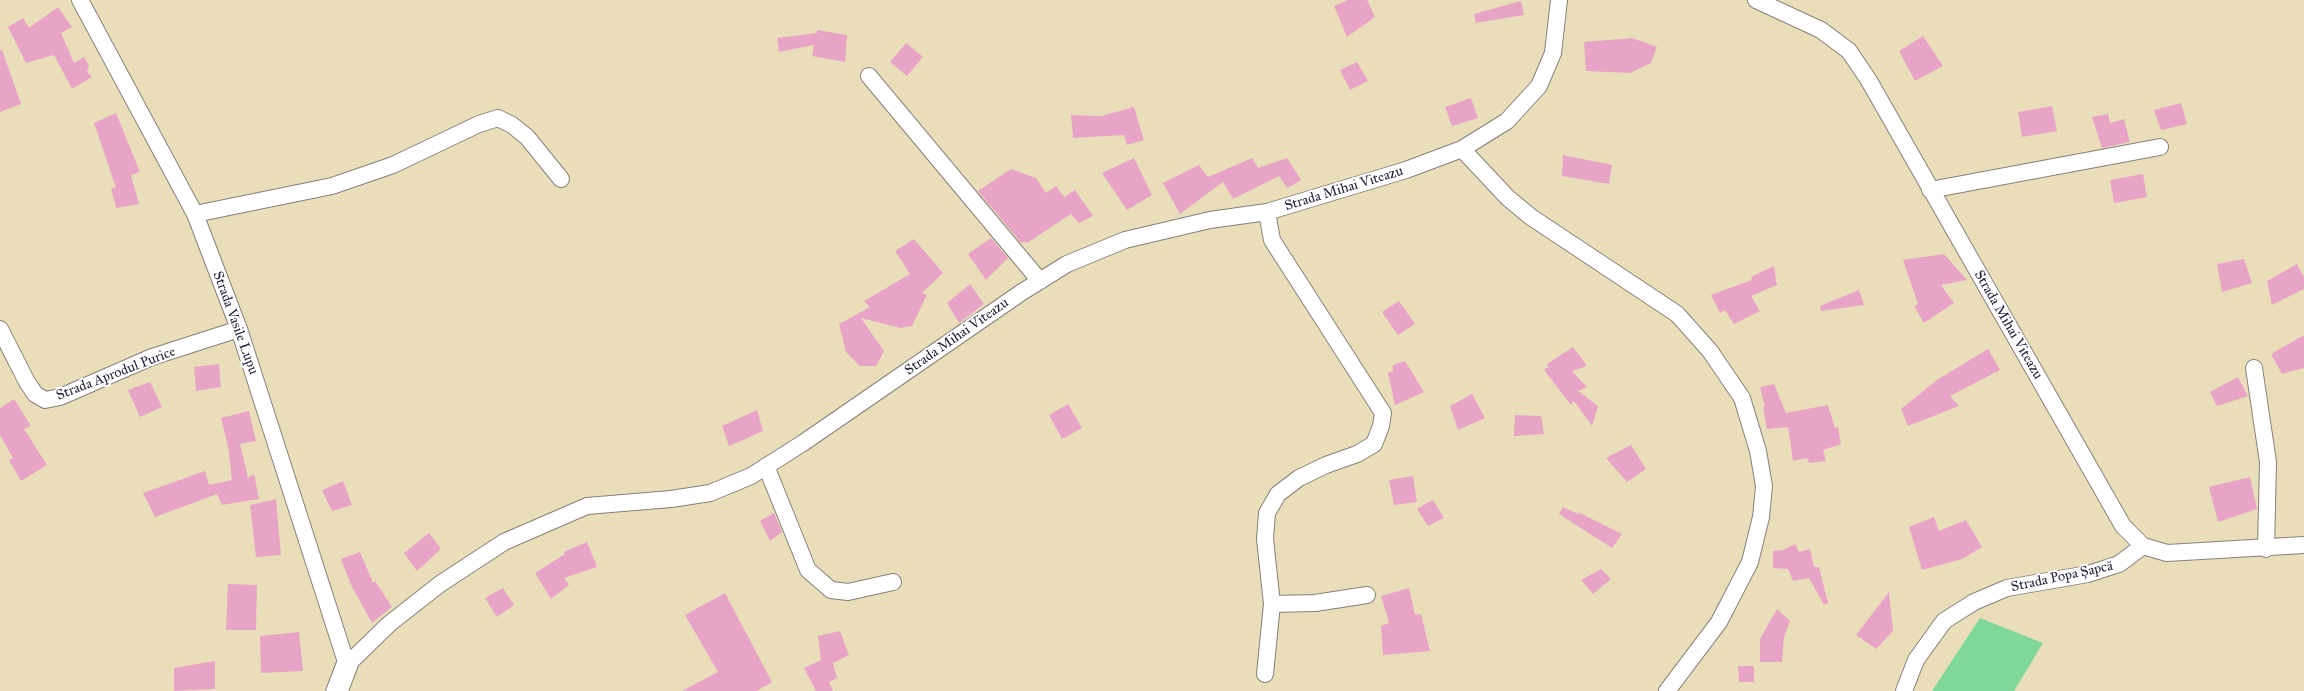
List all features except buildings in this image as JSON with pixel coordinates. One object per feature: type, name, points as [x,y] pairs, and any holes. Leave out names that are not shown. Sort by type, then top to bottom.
[{"type":"street","name":"Strada Vasile Lupu","points":[[80,0],[195,214],[239,329],[347,665]]},
{"type":"street","name":"Strada Mihai Viteazu","points":[[337,691],[347,665],[389,624],[440,584],[504,542],[587,506],[671,500],[710,493],[751,476],[803,443],[1067,264],[1125,240],[1210,220],[1267,212],[1406,170],[1462,149],[1508,121],[1539,86],[1553,53],[1559,0]]},
{"type":"street","name":"Strada Mihai Viteazu","points":[[1756,0],[1821,30],[1849,51],[1868,79],[2123,526],[2143,546],[2167,553],[2266,549],[2304,545]]},
{"type":"street","points":[[869,76],[1040,281]]},
{"type":"street","points":[[195,214],[332,186],[393,165],[480,124],[498,118],[512,125],[527,137],[561,179]]},
{"type":"street","points":[[1930,190],[2160,148]]},
{"type":"street","points":[[1462,149],[1508,198],[1531,217],[1677,314],[1710,351],[1742,398],[1758,451],[1764,486],[1761,517],[1750,562],[1718,622],[1666,691]]},
{"type":"street","points":[[1265,674],[1272,604],[1265,538],[1267,513],[1278,494],[1299,478],[1326,465],[1357,454],[1374,444],[1381,426],[1383,413],[1353,363],[1272,240],[1267,212]]},
{"type":"street","name":"Strada Aprodul Purice","points":[[0,329],[27,382],[35,394],[46,400],[60,398],[152,357],[239,329]]},
{"type":"street","points":[[2254,368],[2268,462],[2266,549]]},
{"type":"street","points":[[766,466],[808,570],[831,590],[848,592],[893,582]]},
{"type":"street","name":"Strada Popa Șapcă","points":[[1904,691],[1916,660],[1944,621],[1974,602],[2007,588],[2088,574],[2119,564],[2143,546]]},
{"type":"street","points":[[1272,604],[1315,603],[1367,595]]},
{"type":"green space","points":[[1980,618],[2043,643],[2014,691],[1932,691]]}]
